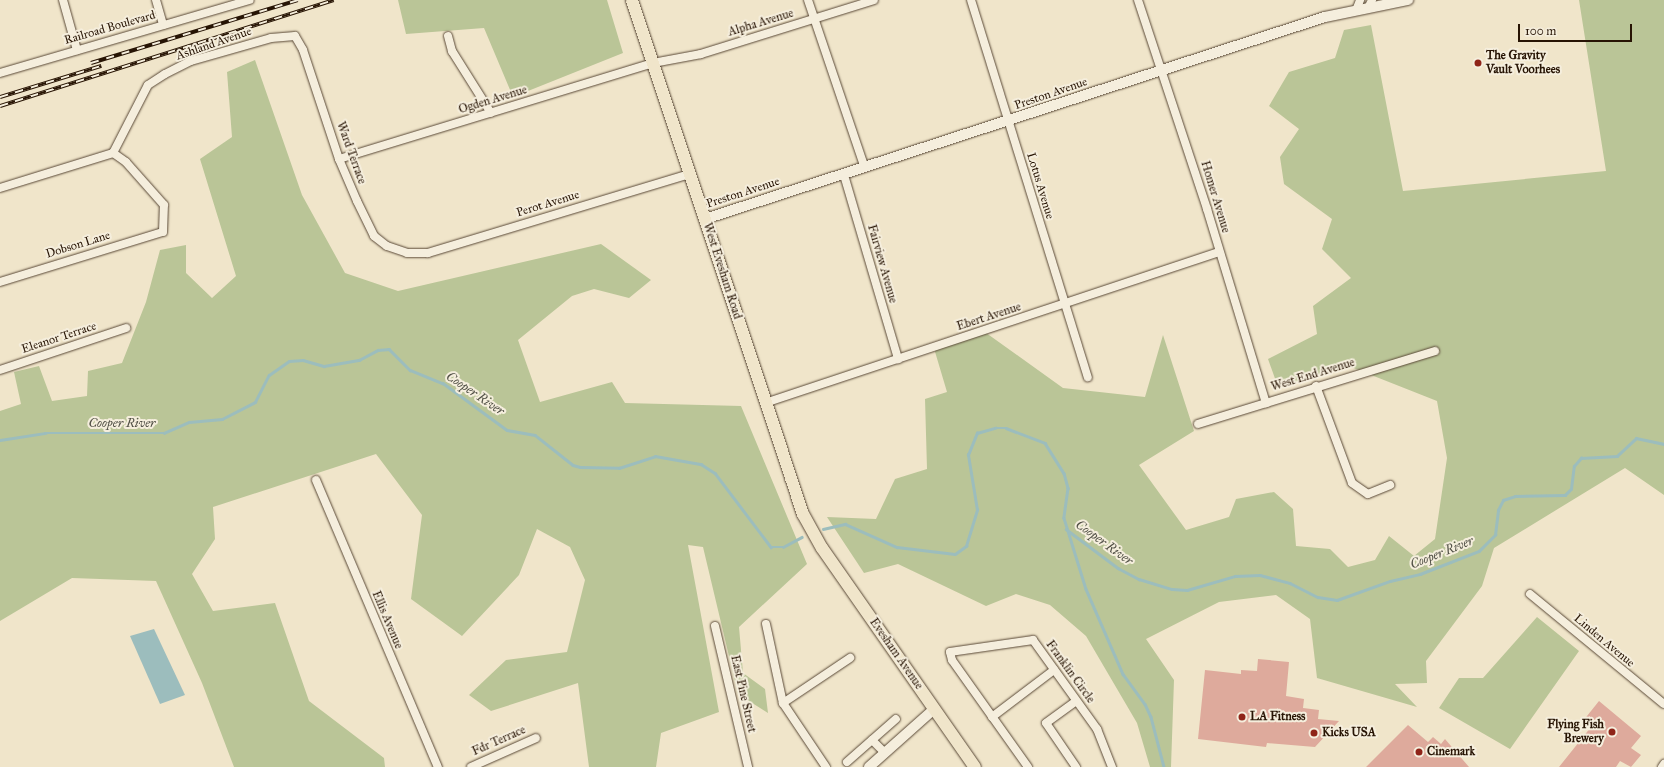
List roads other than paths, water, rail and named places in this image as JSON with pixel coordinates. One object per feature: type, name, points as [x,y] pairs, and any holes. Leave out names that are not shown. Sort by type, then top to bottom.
[{"type":"main road","name":"West Evesham Road","points":[[632,0],[803,514],[818,540]]},
{"type":"main road","name":"Evesham Avenue","points":[[818,540],[975,767]]},
{"type":"street","points":[[63,0],[77,50]]},
{"type":"street","points":[[156,0],[163,24]]},
{"type":"street","name":"Railroad Boulevard","points":[[0,73],[163,24],[250,0]]},
{"type":"street","points":[[808,0],[865,168]]},
{"type":"street","name":"Alpha Avenue","points":[[653,63],[701,54],[814,20],[874,0]]},
{"type":"street","name":"Lotus Avenue","points":[[971,0],[1007,122],[1088,377]]},
{"type":"street","name":"Homer Avenue","points":[[1138,0],[1162,70],[1266,403]]},
{"type":"street","name":"Preston Avenue","points":[[705,219],[1007,122],[1359,4],[1408,0]]},
{"type":"street","name":"Ashland Avenue","points":[[113,153],[148,85],[191,61],[271,38],[295,36]]},
{"type":"street","name":"Ward Terrace","points":[[295,36],[303,50],[339,159],[374,236],[387,246],[413,253]]},
{"type":"street","points":[[448,36],[452,51],[491,113]]},
{"type":"street","name":"Ogden Avenue","points":[[339,159],[653,63]]},
{"type":"street","points":[[0,188],[113,153]]},
{"type":"street","name":"Dobson Lane","points":[[0,282],[163,232],[164,205],[126,162],[113,153]]},
{"type":"street","name":"Perot Avenue","points":[[413,253],[428,253],[690,174]]},
{"type":"street","name":"Fairview Avenue","points":[[844,175],[898,359]]},
{"type":"street","name":"Ebert Avenue","points":[[765,403],[1064,305],[1219,252]]},
{"type":"street","name":"Eleanor Terrace","points":[[0,370],[126,328]]},
{"type":"street","name":"West End Avenue","points":[[1198,424],[1316,386],[1435,351]]},
{"type":"street","points":[[1316,386],[1352,483],[1368,494],[1390,485]]},
{"type":"street","name":"Ellis Avenue","points":[[316,480],[438,767]]},
{"type":"street","name":"Linden Avenue","points":[[1530,594],[1664,704]]},
{"type":"street","points":[[766,624],[783,703],[826,767]]},
{"type":"street","name":"East Pine Street","points":[[715,626],[748,767]]},
{"type":"street","name":"Franklin Circle","points":[[1028,767],[952,660],[950,652],[1033,640],[1097,729],[1112,767]]},
{"type":"street","points":[[783,703],[850,658]]},
{"type":"street","points":[[992,717],[1054,670]]},
{"type":"street","points":[[1076,701],[1046,723],[1076,767]]},
{"type":"street","points":[[869,767],[934,709]]},
{"type":"street","points":[[846,762],[896,720]]},
{"type":"street","name":"Fdr Terrace","points":[[471,767],[536,738]]},
{"type":"street","points":[[872,740],[885,753]]},
{"type":"water","points":[[154,629],[185,695],[160,704],[130,636]]},
{"type":"waterway","name":"Cooper River","points":[[0,440],[45,433],[164,433],[189,422],[222,419],[255,402],[269,375],[289,361],[303,360],[324,366],[359,360],[378,350],[389,349],[410,370],[443,383],[507,430],[535,435],[573,465],[580,467],[619,468],[655,456],[701,464],[715,473],[771,547],[783,547],[802,537]]},
{"type":"waterway","name":"Cooper River","points":[[823,529],[845,524],[897,547],[955,554],[966,546],[977,510],[968,455],[977,433],[995,428],[1006,428],[1045,443],[1064,473],[1068,488],[1064,518],[1086,589],[1123,674],[1145,704],[1151,717],[1164,767]]},
{"type":"waterway","name":"Cooper River","points":[[1066,529],[1118,568],[1139,579],[1172,589],[1187,590],[1235,576],[1260,575],[1290,583],[1318,597],[1337,600],[1390,581],[1420,574],[1479,551],[1495,535],[1498,510],[1503,500],[1515,496],[1565,495],[1571,489],[1574,466],[1581,458],[1617,456],[1636,438],[1664,444]]},
{"type":"railway","points":[[91,63],[298,0]]},
{"type":"railway","points":[[0,106],[334,0]]},
{"type":"railway","points":[[0,97],[101,66]]},
{"type":"place","name":"The Gravity Vault Voorhees","points":[[1478,63]]},
{"type":"place","name":"LA Fitness","points":[[1242,717]]},
{"type":"place","name":"Flying Fish Brewery","points":[[1612,732]]},
{"type":"place","name":"Kicks USA","points":[[1314,733]]},
{"type":"place","name":"Cinemark","points":[[1419,752]]}]
